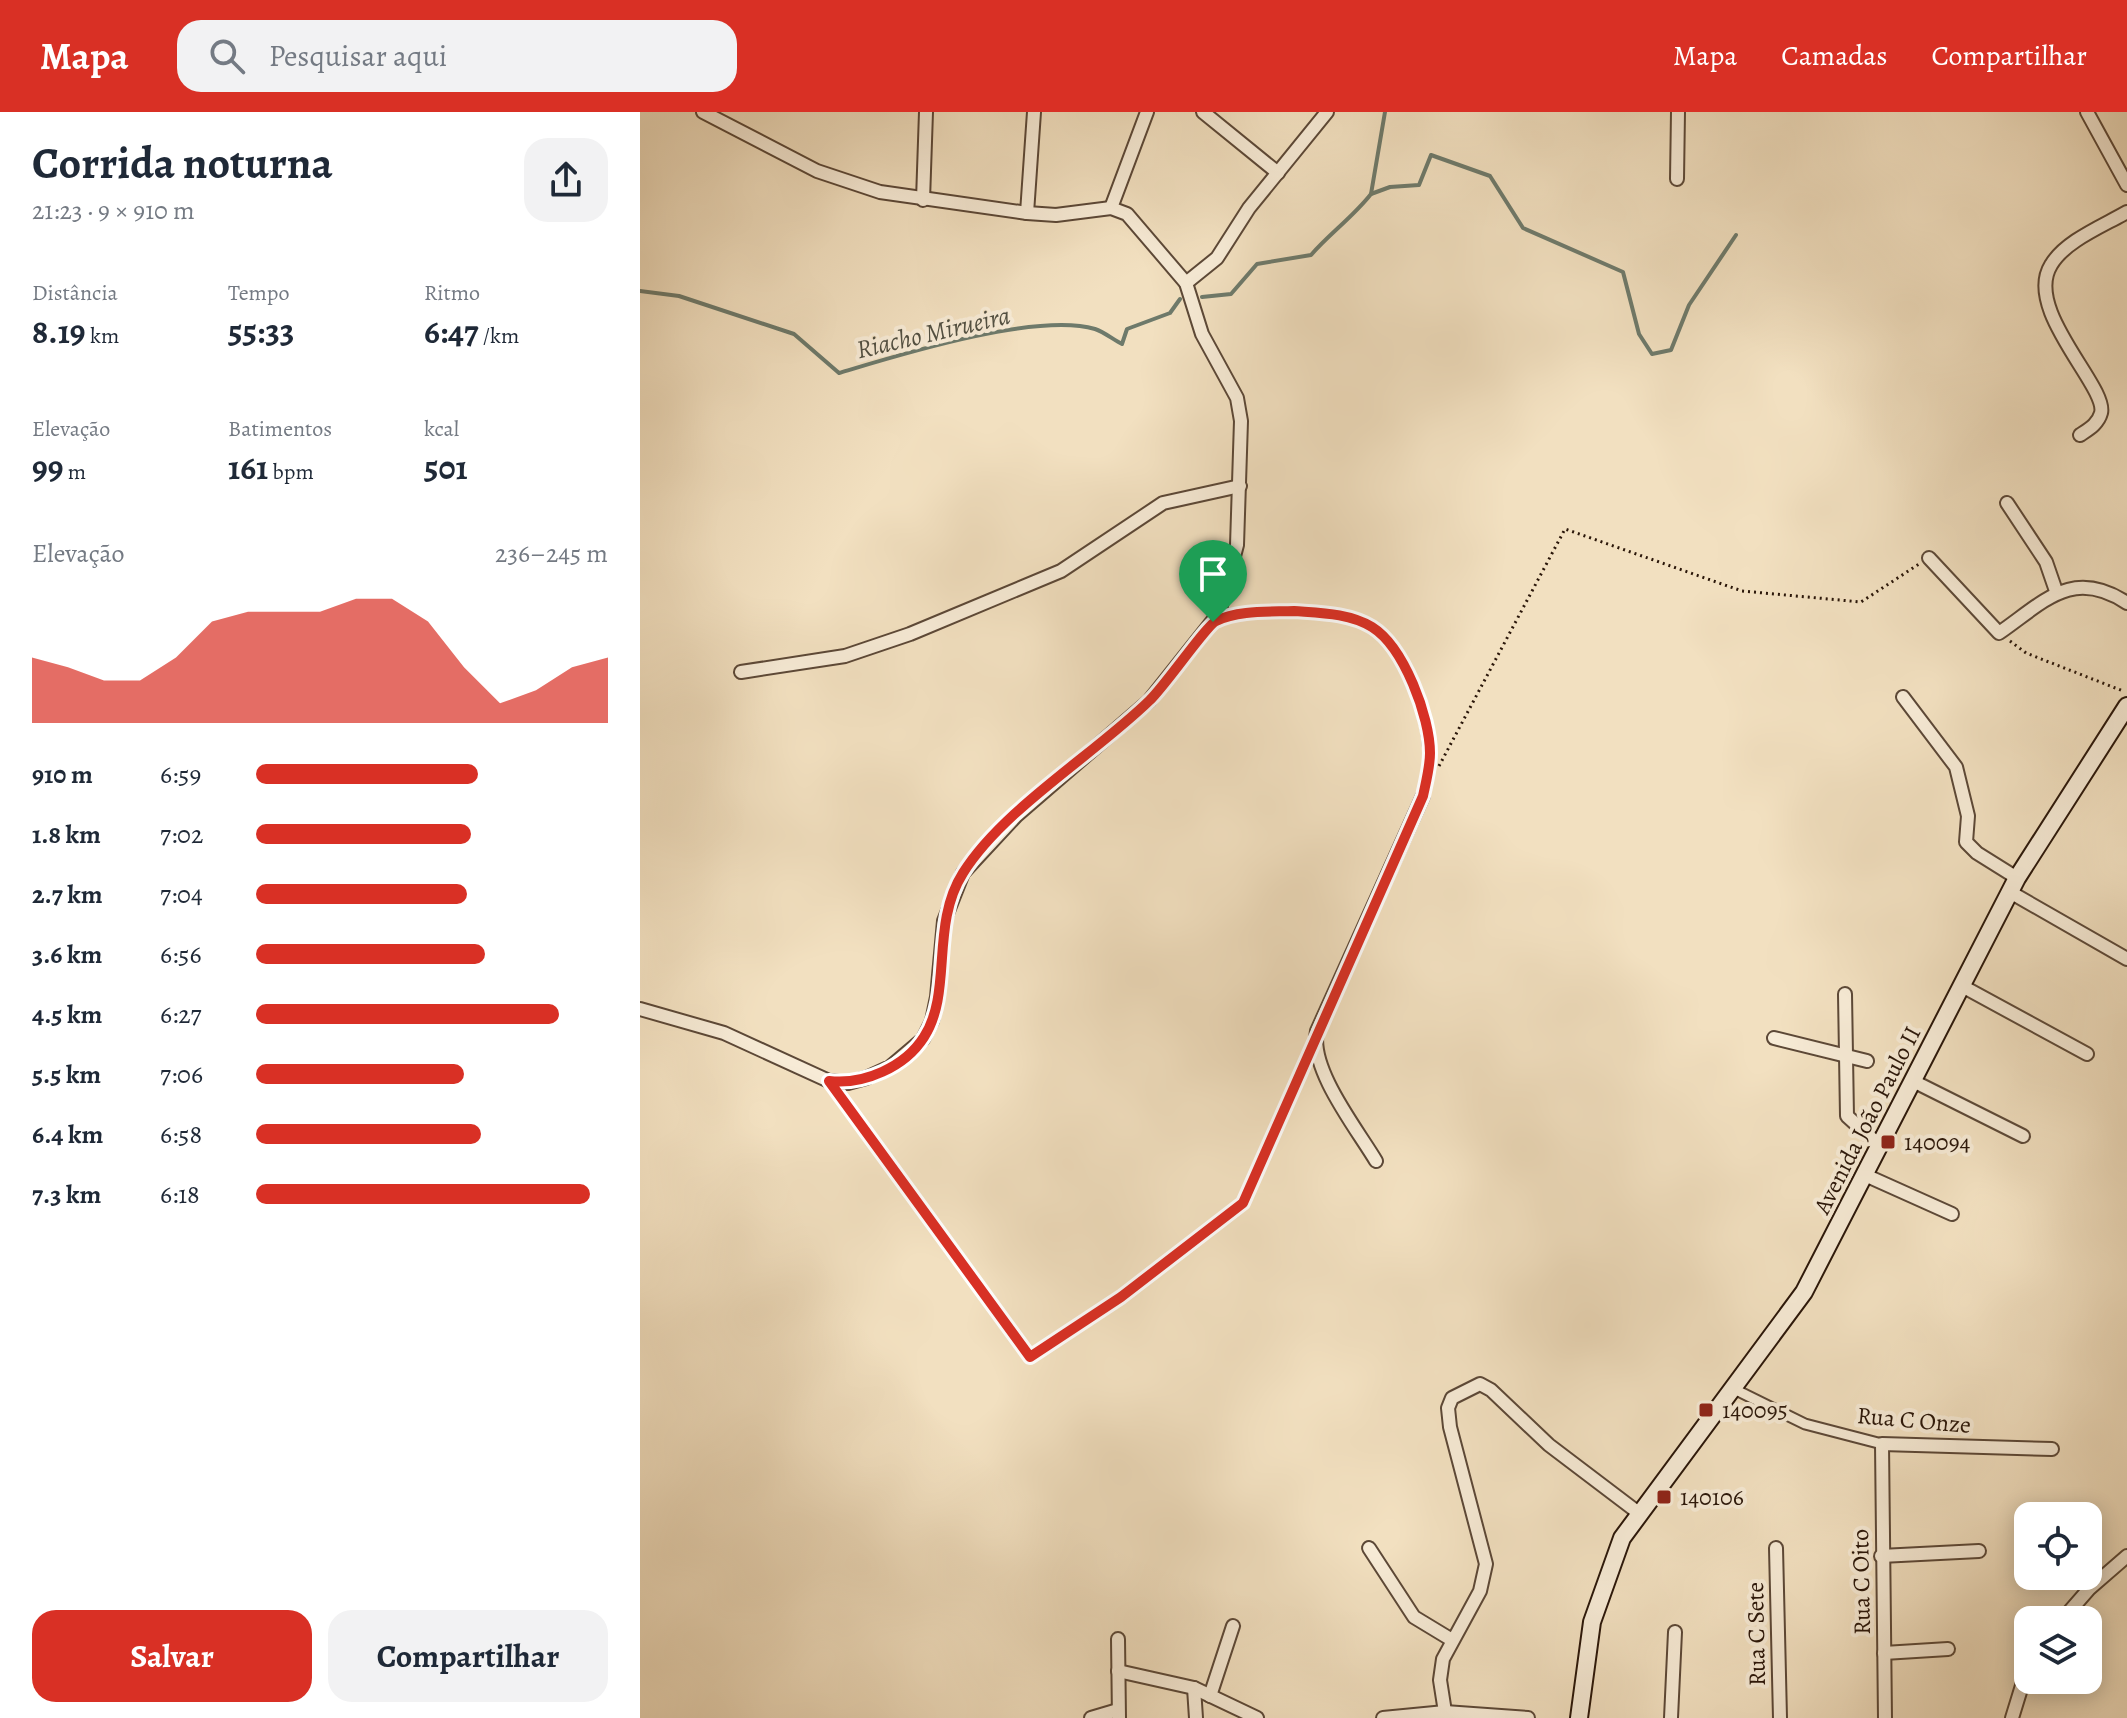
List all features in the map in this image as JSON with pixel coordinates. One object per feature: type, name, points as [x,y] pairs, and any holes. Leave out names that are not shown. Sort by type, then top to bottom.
[{"type":"main road","name":"Avenida João Paulo II","points":[[1579,1718],[1592,1622],[1622,1538],[1804,1292],[2014,885],[2127,706]]},
{"type":"street","points":[[640,1009],[724,1033],[829,1081],[848,1083],[866,1078],[890,1067],[923,1039],[932,1021],[937,997],[944,921],[963,873],[1016,816],[1149,701],[1213,622],[1232,569],[1240,486],[1237,398],[1202,334],[1186,283],[1127,214],[1111,208],[1056,215],[1027,213],[880,192],[817,171],[703,112]]},
{"type":"street","points":[[923,200],[926,112]]},
{"type":"street","points":[[1027,213],[1034,112]]},
{"type":"street","points":[[1111,208],[1147,112]]},
{"type":"street","points":[[1203,112],[1278,173]]},
{"type":"street","points":[[1186,283],[1217,258],[1249,208],[1327,112]]},
{"type":"street","points":[[1677,179],[1678,112]]},
{"type":"street","points":[[2087,112],[2127,185]]},
{"type":"street","points":[[2080,435],[2094,426],[2101,412],[2101,399],[2059,333],[2047,292],[2046,275],[2059,255],[2127,212]]},
{"type":"street","points":[[741,672],[845,656],[910,634],[1061,571],[1163,503],[1240,486]]},
{"type":"street","points":[[2007,503],[2046,562],[2056,591]]},
{"type":"street","points":[[1929,558],[1999,633],[2056,591],[2096,588],[2127,603]]},
{"type":"street","points":[[1903,697],[1956,767],[1968,816],[1966,842],[2014,885],[2127,959]]},
{"type":"street","points":[[1376,1161],[1333,1089],[1314,1045],[1423,796]]},
{"type":"street","points":[[1962,986],[2087,1054]]},
{"type":"street","points":[[1845,994],[1847,1116],[1880,1146]]},
{"type":"street","points":[[1774,1038],[1867,1061]]},
{"type":"street","points":[[1915,1082],[2023,1136]]},
{"type":"street","points":[[1865,1175],[1952,1214]]},
{"type":"street","points":[[1438,1715],[1441,1671],[1452,1640],[1480,1591],[1486,1564],[1485,1549],[1459,1468],[1448,1408],[1452,1398],[1480,1384],[1509,1405],[1549,1445],[1640,1514]]},
{"type":"street","name":"Rua C Onze","points":[[1734,1389],[1805,1424],[1882,1444],[2052,1449]]},
{"type":"street","name":"Rua C Oito","points":[[1882,1444],[1885,1718]]},
{"type":"street","points":[[1369,1548],[1414,1617],[1452,1640]]},
{"type":"street","name":"Rua C Sete","points":[[1776,1548],[1780,1718]]},
{"type":"street","points":[[1881,1556],[1979,1551]]},
{"type":"street","points":[[2074,1606],[2127,1556]]},
{"type":"street","points":[[1210,1696],[1233,1626]]},
{"type":"street","points":[[1671,1718],[1675,1632]]},
{"type":"street","points":[[1091,1718],[1119,1714],[1118,1639]]},
{"type":"street","points":[[1884,1653],[1948,1649]]},
{"type":"street","points":[[1118,1671],[1194,1688],[1257,1718]]},
{"type":"street","points":[[1194,1688],[1196,1718]]},
{"type":"street","points":[[2012,1718],[2019,1694]]},
{"type":"street","points":[[1383,1718],[1438,1715],[1528,1718]]},
{"type":"lane","points":[[1213,622],[1244,614],[1294,611],[1346,616],[1371,627],[1389,641],[1403,662],[1423,714],[1430,752],[1423,796]]},
{"type":"path","points":[[1438,768],[1565,529],[1742,591],[1861,602],[1929,558]]},
{"type":"path","points":[[1999,633],[2026,653],[2127,693]]},
{"type":"path","points":[[829,1081],[1030,1357],[1121,1297],[1243,1203],[1314,1045]]},
{"type":"waterway","name":"Riacho Mirueira","points":[[1202,297],[1231,294],[1257,264],[1311,255],[1357,210],[1371,194],[1385,112]]},
{"type":"waterway","points":[[1371,194],[1390,187],[1419,185],[1431,155],[1490,176],[1523,228],[1623,272],[1639,334],[1652,354],[1671,350],[1689,305],[1736,235]]},
{"type":"waterway","name":"Riacho Mirueira","points":[[640,291],[679,296],[794,334],[839,373],[967,338],[1039,326],[1070,325],[1095,329],[1122,344],[1127,329],[1170,313],[1180,299]]},
{"type":"place","name":"140094","points":[[1888,1142]]},
{"type":"place","name":"140095","points":[[1706,1410]]},
{"type":"place","name":"140106","points":[[1664,1497]]},
{"type":"route","points":[[1294,611],[1346,616],[1371,627],[1389,641],[1403,662],[1423,714],[1430,752],[1423,796],[1243,1203],[1121,1297],[1030,1357],[829,1081],[848,1083],[866,1078],[890,1067],[923,1039],[932,1021],[937,997],[944,921],[963,873],[1016,816],[1164,686],[1213,622],[1244,614],[1294,611]]}]
